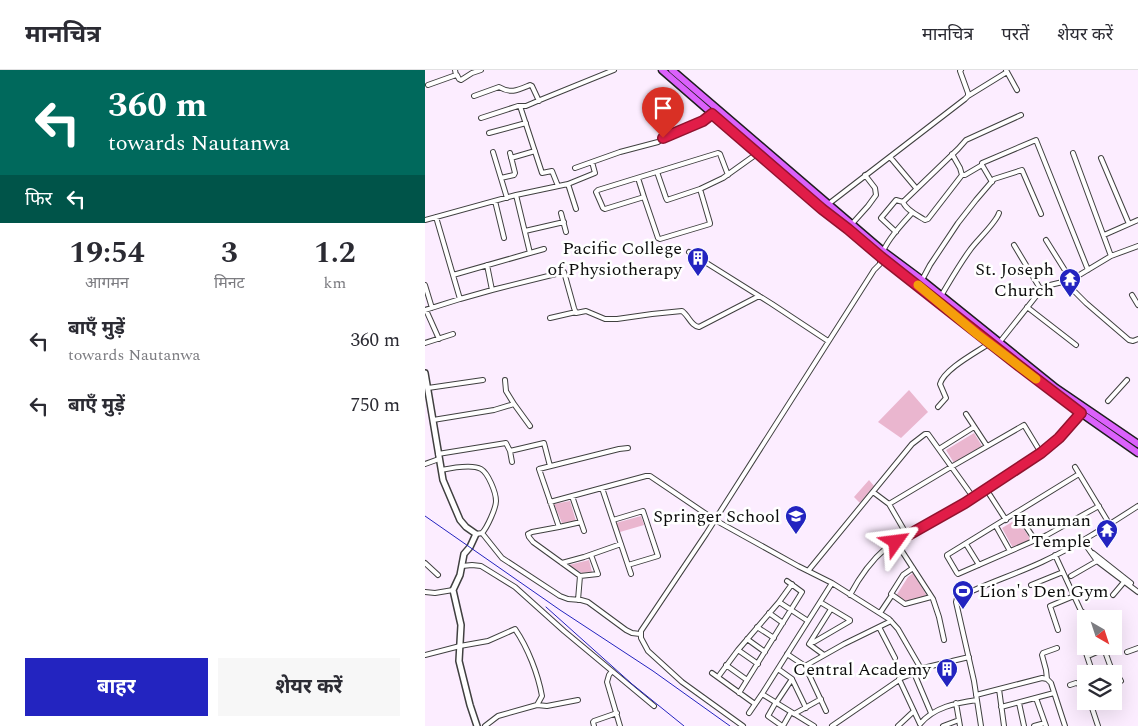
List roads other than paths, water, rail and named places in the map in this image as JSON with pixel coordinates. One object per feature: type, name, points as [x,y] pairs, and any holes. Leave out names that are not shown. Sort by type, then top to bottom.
[{"type":"main road","points":[[662,70],[758,153],[850,227],[881,256],[1081,413],[1138,453]]},
{"type":"main road","points":[[672,70],[825,207]]},
{"type":"main road","points":[[881,256],[922,280],[1056,388],[1138,444]]},
{"type":"street","points":[[428,85],[456,72],[461,80],[481,70]]},
{"type":"street","points":[[481,118],[520,106],[526,106],[614,70]]},
{"type":"street","points":[[961,70],[968,96]]},
{"type":"street","points":[[825,207],[968,96],[1006,71],[1017,90]]},
{"type":"street","points":[[474,96],[499,87],[505,91],[511,91],[530,85],[539,100]]},
{"type":"street","points":[[520,106],[542,173],[552,171],[558,186]]},
{"type":"street","points":[[575,168],[620,152],[658,142],[666,136],[703,121],[712,114]]},
{"type":"street","points":[[903,202],[966,140],[1021,116]]},
{"type":"street","points":[[489,133],[526,123]]},
{"type":"street","points":[[896,232],[881,218],[896,200],[903,202],[912,213],[925,220],[928,219],[961,175],[965,175],[982,163],[1036,140],[1088,270]]},
{"type":"street","points":[[511,158],[535,151]]},
{"type":"street","points":[[493,152],[507,198]]},
{"type":"street","points":[[501,178],[515,174],[510,153]]},
{"type":"street","points":[[644,197],[605,209],[597,192],[598,190],[718,153],[728,175]]},
{"type":"street","points":[[657,172],[666,200],[700,189],[728,175],[758,153]]},
{"type":"street","points":[[1073,153],[1111,256]]},
{"type":"street","points":[[952,154],[960,168],[961,175]]},
{"type":"street","points":[[890,157],[916,188]]},
{"type":"street","points":[[1101,158],[1129,224]]},
{"type":"street","points":[[425,220],[517,195],[568,184],[595,173],[592,162]]},
{"type":"street","points":[[982,164],[992,182]]},
{"type":"street","points":[[922,280],[958,223],[994,180],[1022,170],[1041,214]]},
{"type":"street","points":[[850,227],[876,195],[875,188],[865,176]]},
{"type":"street","points":[[638,178],[659,239],[710,224],[700,189]]},
{"type":"street","points":[[568,184],[576,209]]},
{"type":"street","points":[[517,195],[530,253]]},
{"type":"street","points":[[495,201],[504,238]]},
{"type":"street","points":[[561,213],[566,232]]},
{"type":"street","points":[[743,726],[689,687],[648,651],[640,634],[874,270],[880,264],[881,256],[896,232],[912,213]]},
{"type":"street","points":[[941,296],[966,256],[999,214]]},
{"type":"street","points":[[436,217],[460,299]]},
{"type":"street","points":[[1104,235],[1138,220]]},
{"type":"street","points":[[525,231],[564,222]]},
{"type":"street","points":[[1045,240],[1071,280]]},
{"type":"street","points":[[1014,246],[1041,290]]},
{"type":"street","points":[[999,343],[1041,290],[1051,285],[1071,280],[1111,256],[1138,246]]},
{"type":"street","points":[[453,275],[544,249]]},
{"type":"street","points":[[689,252],[829,342]]},
{"type":"street","points":[[487,265],[492,290]]},
{"type":"street","points":[[439,339],[425,310],[492,290],[564,272],[576,312]]},
{"type":"street","points":[[1065,282],[1129,340],[1138,339]]},
{"type":"street","points":[[425,285],[432,308]]},
{"type":"street","points":[[1132,295],[1138,305]]},
{"type":"street","points":[[550,318],[586,311],[605,319],[617,319],[682,311],[694,326],[699,327],[759,296]]},
{"type":"street","points":[[1027,307],[1076,346]]},
{"type":"street","points":[[425,343],[453,334]]},
{"type":"street","points":[[938,407],[946,398],[940,384],[943,377],[990,343]]},
{"type":"street","points":[[425,373],[443,480],[460,520],[466,527],[479,533],[501,558],[560,596],[588,602],[626,630],[640,634]]},
{"type":"street","points":[[428,388],[483,380]]},
{"type":"street","points":[[505,380],[506,391],[530,426]]},
{"type":"street","points":[[1108,401],[1127,380]]},
{"type":"street","points":[[433,420],[494,410],[514,404]]},
{"type":"street","points":[[425,411],[432,408]]},
{"type":"street","points":[[851,595],[856,584],[881,552],[987,489],[1041,453],[1059,438],[1081,413]]},
{"type":"street","points":[[966,414],[987,446]]},
{"type":"street","points":[[889,504],[1024,425],[1041,453]]},
{"type":"street","points":[[939,449],[974,427]]},
{"type":"street","points":[[808,571],[912,444],[925,434],[928,434],[973,497]]},
{"type":"street","points":[[425,464],[439,456],[506,443],[512,462]]},
{"type":"street","points":[[510,451],[544,443],[550,466]]},
{"type":"street","points":[[559,527],[539,470],[540,468],[628,448]]},
{"type":"street","points":[[441,470],[473,467],[480,469],[488,476],[496,496],[486,529],[479,533],[465,554],[460,575],[453,590],[461,624],[459,654],[461,667],[477,726]]},
{"type":"street","points":[[1075,468],[1107,520]]},
{"type":"street","points":[[1079,474],[947,556],[957,573],[1035,540],[1099,506]]},
{"type":"street","points":[[550,502],[650,476],[715,520],[832,583],[880,613],[898,629],[921,667]]},
{"type":"street","points":[[602,488],[631,574]]},
{"type":"street","points":[[987,489],[1006,520]]},
{"type":"street","points":[[873,492],[889,504],[907,535]]},
{"type":"street","points":[[572,496],[584,531]]},
{"type":"street","points":[[981,726],[969,656],[956,602],[957,598],[1041,562],[1083,541],[1138,506]]},
{"type":"street","points":[[613,520],[643,511],[658,556],[628,565]]},
{"type":"street","points":[[1017,513],[1035,540]]},
{"type":"street","points":[[581,522],[532,532],[528,534],[529,538],[580,576],[597,574],[591,555]]},
{"type":"street","points":[[996,526],[1010,551]]},
{"type":"street","points":[[1083,541],[1097,561],[1138,591]]},
{"type":"street","points":[[896,542],[931,596],[939,617],[944,640]]},
{"type":"street","points":[[562,563],[621,544]]},
{"type":"street","points":[[966,544],[979,565]]},
{"type":"street","points":[[1088,549],[1138,591]]},
{"type":"street","points":[[1055,555],[1081,610]]},
{"type":"street","points":[[1071,576],[1097,561]]},
{"type":"street","points":[[425,563],[438,575]]},
{"type":"street","points":[[462,566],[472,564],[481,566],[515,587],[564,631],[654,706]]},
{"type":"street","points":[[880,613],[903,575],[913,568]]},
{"type":"street","points":[[1031,585],[1063,572]]},
{"type":"street","points":[[578,600],[580,576]]},
{"type":"street","points":[[739,693],[802,592],[787,581]]},
{"type":"street","points":[[1113,595],[1124,582]]},
{"type":"street","points":[[749,713],[832,583]]},
{"type":"street","points":[[718,677],[738,650],[779,602],[791,584]]},
{"type":"street","points":[[425,592],[435,593],[453,590]]},
{"type":"street","points":[[892,595],[905,604],[931,596]]},
{"type":"street","points":[[1058,630],[1050,606],[1074,596]]},
{"type":"street","points":[[779,602],[808,621]]},
{"type":"street","points":[[811,642],[850,621],[820,602]]},
{"type":"street","points":[[824,655],[810,646],[831,609]]},
{"type":"street","points":[[769,613],[783,623]]},
{"type":"street","points":[[805,666],[891,621]]},
{"type":"street","points":[[757,627],[774,638]]},
{"type":"street","points":[[879,627],[895,658]]},
{"type":"street","points":[[425,655],[487,641],[515,629],[522,640],[540,685],[542,696],[537,705]]},
{"type":"street","points":[[747,639],[765,652]]},
{"type":"street","points":[[1057,648],[1041,655],[1047,679],[1051,683],[1065,726]]},
{"type":"street","points":[[1127,652],[1138,648]]},
{"type":"street","points":[[738,650],[758,664]]},
{"type":"street","points":[[787,654],[805,666],[826,711]]},
{"type":"street","points":[[832,726],[900,679],[914,673],[921,667],[969,656]]},
{"type":"street","points":[[1088,656],[1092,665]]},
{"type":"street","points":[[726,665],[747,680]]},
{"type":"street","points":[[778,669],[792,679],[806,708]]},
{"type":"street","points":[[612,670],[607,682],[620,726]]},
{"type":"street","points":[[712,673],[755,704]]},
{"type":"street","points":[[914,673],[931,713]]},
{"type":"street","points":[[899,680],[919,725],[931,713],[956,703],[999,689],[1042,678],[1047,679]]},
{"type":"street","points":[[792,679],[768,716],[783,726],[793,713],[821,700]]},
{"type":"street","points":[[1070,685],[1077,684]]},
{"type":"street","points":[[999,689],[1004,726]]},
{"type":"street","points":[[1001,708],[1054,693]]},
{"type":"street","points":[[762,694],[814,726]]},
{"type":"street","points":[[1035,726],[1045,724],[1036,698]]},
{"type":"street","points":[[485,726],[498,716],[537,705],[547,706],[578,700]]},
{"type":"street","points":[[956,703],[960,726]]},
{"type":"street","points":[[1019,703],[1024,726]]},
{"type":"street","points":[[1093,710],[1098,726]]},
{"type":"street","points":[[898,726],[914,711]]},
{"type":"street","points":[[594,726],[594,721],[617,713]]},
{"type":"street","points":[[800,726],[804,720]]},
{"type":"street","points":[[943,726],[959,720]]},
{"type":"railway","points":[[425,516],[560,610],[653,671],[730,726]]},
{"type":"railway","points":[[546,607],[632,684],[684,726]]},
{"type":"place","name":"Pacific College of Physiotherapy","points":[[698,277]]},
{"type":"place","name":"St. Joseph Church","points":[[1070,298]]},
{"type":"place","name":"Springer School","points":[[796,535]]},
{"type":"place","name":"Hanuman Temple","points":[[1107,549]]},
{"type":"place","name":"Lion's Den Gym","points":[[963,610]]},
{"type":"place","name":"Central Academy","points":[[947,688]]}]
